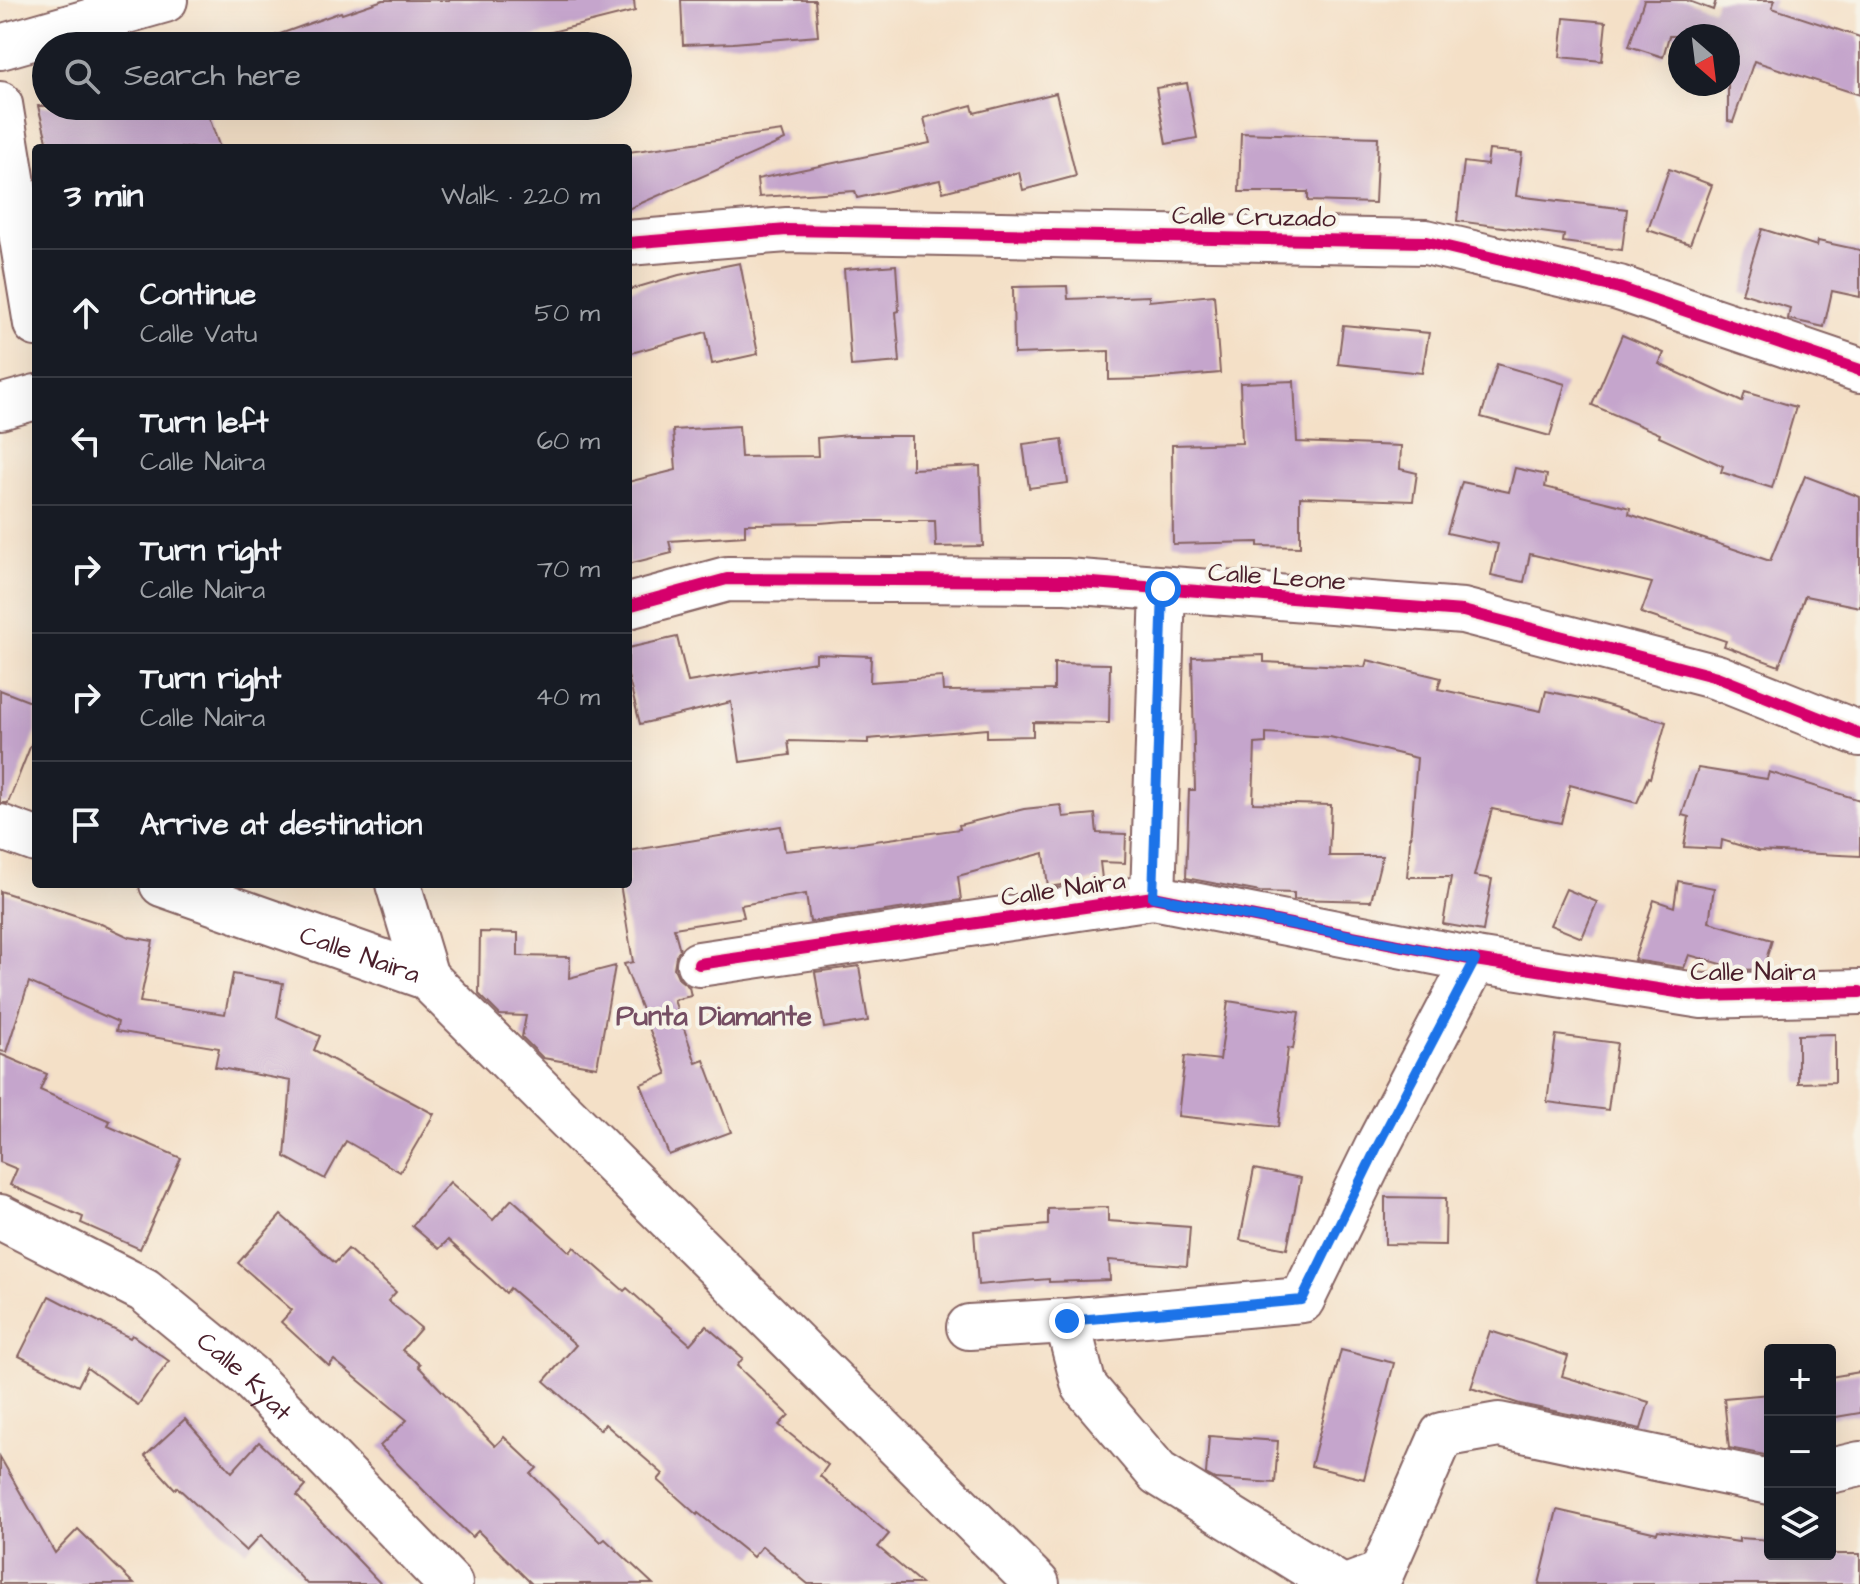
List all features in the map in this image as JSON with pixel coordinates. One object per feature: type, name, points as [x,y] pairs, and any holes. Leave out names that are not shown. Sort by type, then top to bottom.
[{"type":"street","points":[[53,32],[165,0]]},
{"type":"street","points":[[0,47],[32,38]]},
{"type":"street","points":[[0,104],[32,300]]},
{"type":"street","name":"Calle Cruzado","points":[[632,243],[787,230],[1426,242],[1619,288],[1860,370]]},
{"type":"street","points":[[0,407],[32,398]]},
{"type":"street","name":"Calle Leone","points":[[632,605],[727,579],[1066,581],[1463,611],[1717,677],[1860,734]]},
{"type":"street","points":[[1153,897],[1163,589]]},
{"type":"street","points":[[0,827],[32,839]]},
{"type":"street","name":"Calle Naira","points":[[173,888],[426,977],[1037,1584]]},
{"type":"street","points":[[399,888],[426,977]]},
{"type":"street","name":"Calle Naira","points":[[699,964],[1153,897],[1475,960],[1702,996],[1860,992]]},
{"type":"street","points":[[969,1327],[1302,1300],[1377,1147],[1475,960]]},
{"type":"street","name":"Calle Kyat","points":[[0,1217],[144,1290],[168,1309],[249,1376],[450,1584]]},
{"type":"street","points":[[1067,1321],[1084,1386],[1158,1473],[1337,1584]]},
{"type":"street","points":[[1354,1584],[1381,1574],[1442,1435],[1499,1425],[1764,1481]]},
{"type":"street","points":[[1836,1470],[1860,1464]]},
{"type":"building","points":[[383,0],[634,0],[635,11],[552,32],[286,32]]},
{"type":"building","points":[[681,0],[815,0],[818,36],[683,45]]},
{"type":"building","points":[[1644,0],[1686,0],[1713,10],[1716,0],[1775,0],[1772,8],[1860,37],[1860,95],[1754,61],[1733,122],[1728,121],[1728,96],[1740,96],[1740,24],[1668,24],[1663,57],[1629,46]]},
{"type":"building","points":[[1564,18],[1606,22],[1602,61],[1560,57]]},
{"type":"building","points":[[1187,83],[1197,138],[1166,144],[1156,88]]},
{"type":"building","points":[[1056,93],[1076,176],[1023,190],[1019,172],[943,192],[940,180],[857,198],[855,191],[759,197],[757,179],[930,143],[924,118],[972,105],[974,113]]},
{"type":"building","points":[[42,120],[210,120],[219,144],[48,144]]},
{"type":"building","points":[[782,131],[785,140],[632,207],[632,151]]},
{"type":"building","points":[[1241,133],[1378,137],[1375,203],[1308,201],[1308,192],[1239,192]]},
{"type":"building","points":[[1489,150],[1522,153],[1516,196],[1627,209],[1622,250],[1563,242],[1564,235],[1457,221],[1464,162],[1487,165]]},
{"type":"building","points":[[1669,169],[1712,185],[1690,244],[1648,230]]},
{"type":"building","points":[[1762,229],[1817,246],[1818,241],[1860,250],[1860,297],[1832,291],[1824,327],[1788,319],[1790,308],[1742,293]]},
{"type":"building","points":[[740,263],[758,354],[712,364],[706,332],[632,353],[632,289],[679,275]]},
{"type":"building","points":[[896,265],[900,362],[851,366],[844,269]]},
{"type":"building","points":[[1067,286],[1068,299],[1149,296],[1149,301],[1214,295],[1220,373],[1109,380],[1109,351],[1014,354],[1013,287]]},
{"type":"building","points":[[1343,325],[1429,333],[1422,373],[1338,364]]},
{"type":"building","points":[[1622,335],[1664,353],[1659,364],[1742,402],[1745,392],[1796,407],[1772,488],[1721,472],[1723,466],[1659,437],[1660,434],[1592,405]]},
{"type":"building","points":[[1497,364],[1565,384],[1550,436],[1481,417]]},
{"type":"building","points":[[1294,381],[1297,442],[1401,446],[1400,469],[1417,473],[1413,501],[1300,497],[1300,547],[1258,546],[1258,542],[1173,544],[1172,445],[1242,443],[1240,383]]},
{"type":"building","points":[[739,426],[741,457],[818,456],[817,438],[912,436],[912,469],[980,466],[983,546],[936,547],[935,521],[745,524],[745,536],[669,541],[672,553],[632,563],[632,481],[676,470],[673,430]]},
{"type":"building","points":[[1062,439],[1068,483],[1029,488],[1023,444]]},
{"type":"building","points":[[1515,468],[1547,475],[1545,487],[1630,508],[1629,514],[1770,561],[1805,476],[1860,497],[1860,607],[1805,596],[1779,666],[1724,646],[1726,641],[1641,613],[1652,583],[1530,554],[1524,582],[1491,575],[1498,544],[1447,533],[1462,482],[1509,492]]},
{"type":"building","points":[[677,637],[688,682],[816,662],[816,654],[871,656],[870,682],[942,677],[943,691],[1054,690],[1054,663],[1110,664],[1109,723],[1033,722],[1033,736],[987,737],[987,729],[868,739],[868,743],[788,741],[790,755],[740,762],[731,702],[640,724],[632,692],[632,647]]},
{"type":"building","points":[[1264,655],[1264,662],[1365,667],[1367,660],[1441,678],[1438,689],[1541,711],[1546,691],[1666,722],[1650,778],[1637,803],[1570,785],[1561,823],[1492,809],[1474,876],[1492,879],[1483,931],[1443,924],[1451,877],[1407,877],[1417,758],[1330,737],[1266,733],[1266,743],[1255,744],[1253,803],[1331,805],[1329,856],[1382,856],[1371,901],[1294,899],[1294,893],[1260,892],[1186,878],[1189,790],[1195,790],[1192,657]]},
{"type":"building","points":[[0,690],[32,702],[32,742],[8,803],[0,803]]},
{"type":"building","points":[[1698,768],[1767,779],[1769,772],[1860,800],[1860,856],[1758,851],[1722,840],[1721,849],[1684,847],[1689,817],[1682,815]]},
{"type":"building","points":[[1061,805],[1063,817],[1095,814],[1097,833],[1126,834],[1125,863],[1100,862],[1102,879],[1048,887],[1044,853],[958,876],[961,900],[810,922],[806,894],[741,905],[744,917],[674,928],[680,950],[674,968],[679,979],[689,987],[691,996],[674,1000],[696,1063],[704,1060],[731,1132],[669,1155],[641,1084],[667,1074],[624,964],[633,962],[621,888],[632,888],[632,850],[781,826],[785,851],[854,844],[960,829],[959,825],[1024,809]]},
{"type":"building","points":[[1678,881],[1714,888],[1709,922],[1772,940],[1763,969],[1743,970],[1689,955],[1684,968],[1634,960],[1654,900],[1674,907]]},
{"type":"building","points":[[1566,889],[1597,902],[1582,938],[1550,925]]},
{"type":"building","points":[[0,891],[99,923],[129,937],[153,941],[140,1002],[225,1014],[233,974],[283,983],[277,1017],[320,1036],[314,1050],[434,1114],[400,1172],[346,1141],[325,1179],[285,1157],[291,1081],[215,1067],[219,1048],[116,1031],[118,1022],[29,982],[6,1052],[0,1051]]},
{"type":"building","points":[[480,932],[518,933],[518,956],[570,957],[569,978],[615,966],[597,1067],[543,1058],[522,1037],[526,1016],[500,1015],[479,994]]},
{"type":"building","points":[[859,966],[868,1021],[824,1028],[815,972]]},
{"type":"building","points":[[1228,1001],[1299,1012],[1293,1049],[1288,1048],[1278,1127],[1178,1116],[1185,1056],[1220,1060]]},
{"type":"building","points":[[1835,1034],[1835,1082],[1798,1083],[1798,1035]]},
{"type":"building","points":[[1556,1035],[1617,1043],[1608,1110],[1547,1102]]},
{"type":"building","points":[[0,1054],[47,1074],[40,1090],[110,1121],[108,1126],[181,1158],[140,1249],[81,1223],[83,1217],[10,1185],[17,1169],[0,1162]]},
{"type":"building","points":[[1254,1169],[1301,1178],[1287,1249],[1240,1240]]},
{"type":"building","points":[[450,1182],[493,1220],[512,1199],[570,1252],[574,1247],[624,1291],[627,1288],[690,1344],[706,1326],[743,1358],[737,1366],[789,1415],[779,1425],[828,1465],[820,1476],[889,1534],[878,1547],[922,1584],[808,1584],[762,1546],[753,1557],[697,1515],[658,1480],[663,1474],[605,1424],[600,1430],[544,1381],[576,1345],[510,1288],[506,1293],[448,1240],[439,1249],[412,1226]]},
{"type":"building","points":[[1385,1197],[1446,1198],[1445,1245],[1385,1244]]},
{"type":"building","points":[[1108,1207],[1108,1221],[1190,1227],[1187,1266],[1109,1260],[1110,1280],[1049,1282],[1049,1279],[978,1285],[974,1231],[1048,1225],[1048,1209]]},
{"type":"building","points":[[281,1215],[335,1263],[348,1249],[396,1292],[388,1301],[421,1328],[402,1350],[420,1364],[418,1366],[495,1446],[504,1437],[537,1468],[531,1474],[601,1542],[605,1539],[653,1584],[532,1584],[478,1531],[472,1537],[433,1500],[380,1446],[407,1420],[334,1360],[329,1366],[281,1322],[292,1310],[238,1263]]},
{"type":"building","points":[[49,1296],[130,1338],[132,1335],[169,1361],[138,1405],[87,1368],[78,1386],[19,1356]]},
{"type":"building","points":[[1490,1331],[1568,1356],[1562,1376],[1649,1402],[1641,1429],[1520,1404],[1471,1388]]},
{"type":"building","points":[[1341,1350],[1394,1363],[1364,1479],[1311,1466]]},
{"type":"building","points":[[1860,1372],[1860,1413],[1836,1417],[1836,1376]]},
{"type":"building","points":[[1764,1395],[1764,1455],[1729,1448],[1724,1398]]},
{"type":"building","points":[[185,1419],[232,1472],[259,1442],[306,1486],[297,1496],[381,1584],[307,1584],[261,1535],[246,1551],[177,1487],[175,1489],[145,1456]]},
{"type":"building","points":[[1209,1436],[1278,1441],[1275,1483],[1215,1479],[1206,1474]]},
{"type":"building","points":[[0,1457],[55,1553],[78,1529],[134,1584],[0,1584]]},
{"type":"building","points":[[1557,1510],[1657,1533],[1658,1530],[1739,1542],[1739,1538],[1764,1540],[1764,1560],[1836,1560],[1836,1554],[1860,1554],[1860,1584],[1539,1584]]},
{"type":"cycle path","points":[[632,243],[787,230],[1426,242],[1619,288],[1860,370]]},
{"type":"cycle path","points":[[632,605],[727,579],[1066,581],[1463,611],[1717,677],[1860,734]]},
{"type":"cycle path","points":[[699,964],[1153,897],[1475,960],[1702,996],[1860,992]]},
{"type":"district","name":"Punta Diamante","points":[[714,1015]]},
{"type":"route","points":[[1067,1321],[1302,1300],[1377,1147],[1475,960],[1153,897],[1163,589]]}]
